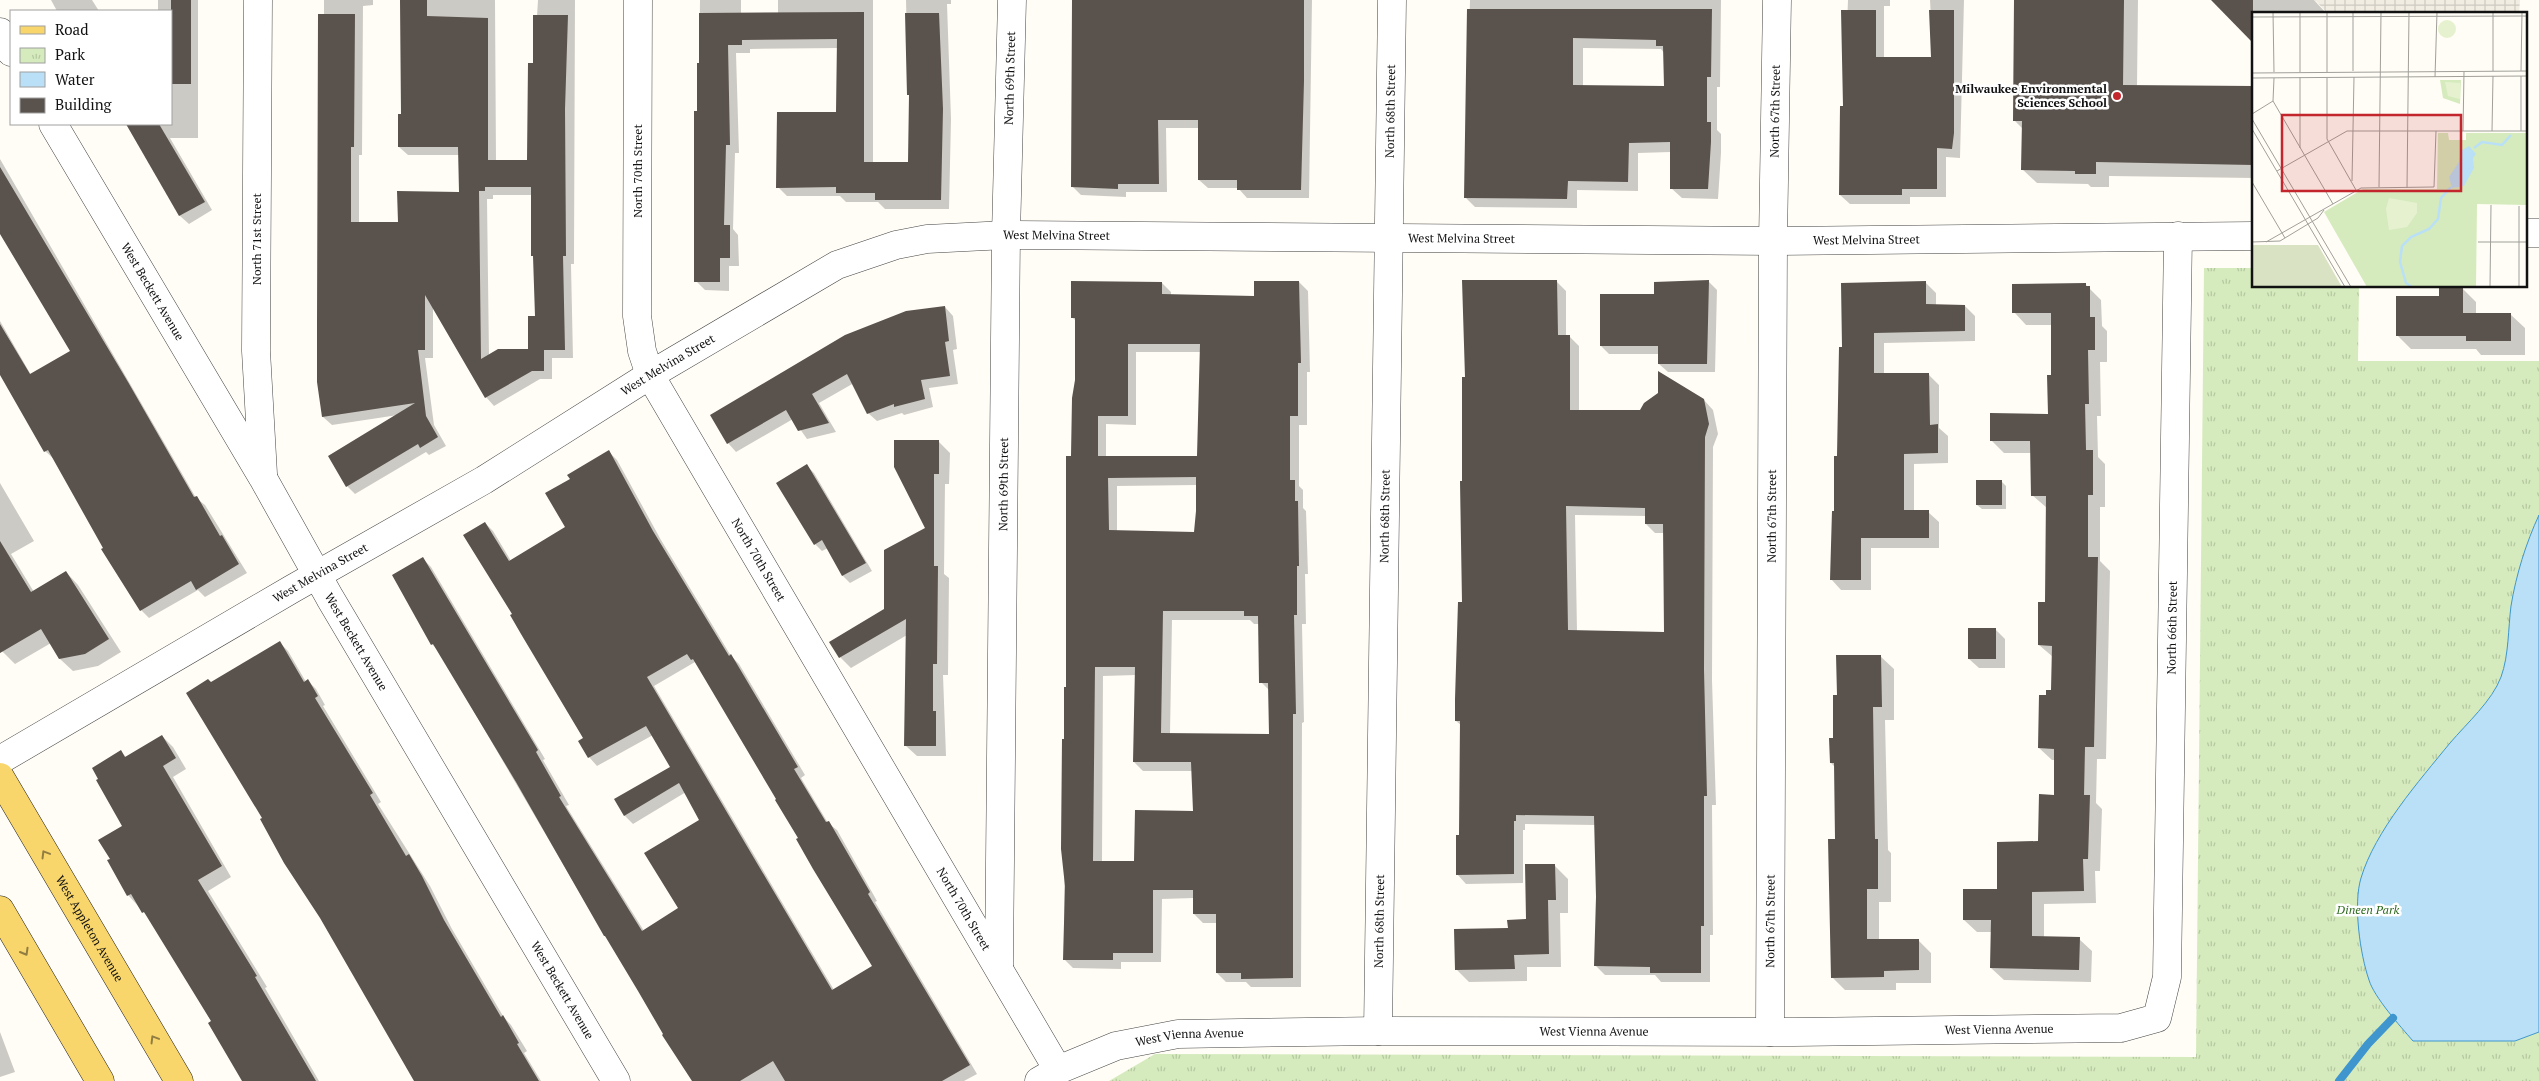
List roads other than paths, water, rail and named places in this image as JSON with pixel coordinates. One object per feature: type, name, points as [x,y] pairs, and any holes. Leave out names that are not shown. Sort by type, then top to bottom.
[{"type":"main road","name":"West Appleton Avenue","points":[[0,777],[179,1081]]},
{"type":"main road","points":[[0,910],[100,1081]]},
{"type":"street","name":"North 71st Street","points":[[258,0],[256,352],[263,478]]},
{"type":"street","name":"North 70th Street","points":[[638,0],[637,316],[642,351],[650,375],[999,966],[1048,1075]]},
{"type":"street","name":"North 69th Street","points":[[999,966],[1006,235],[1012,0]]},
{"type":"street","name":"North 68th Street","points":[[1378,1032],[1392,0]]},
{"type":"street","name":"North 67th Street","points":[[1770,1032],[1773,241],[1777,0]]},
{"type":"street","points":[[0,32],[10,50]]},
{"type":"street","name":"West Beckett Avenue","points":[[55,125],[263,478],[316,575],[616,1081]]},
{"type":"street","points":[[2526,233],[2539,233]]},
{"type":"street","name":"West Melvina Street","points":[[0,760],[316,575],[484,480],[650,375],[837,265],[903,243],[927,239],[1006,235],[1773,241],[2252,236]]},
{"type":"street","name":"North 66th Street","points":[[2157,1018],[2167,977],[2178,236]]},
{"type":"street","name":"West Vienna Avenue","points":[[1048,1075],[1116,1046],[1178,1034],[1770,1032],[2122,1028],[2157,1018]]},
{"type":"water","points":[[2539,515],[2539,1032],[2515,1041],[2413,1041],[2382,1003],[2369,980],[2359,929],[2358,901],[2361,878],[2376,842],[2399,807],[2450,743],[2492,695],[2497,686],[2506,660],[2511,606],[2516,583],[2526,548]]},
{"type":"waterway","points":[[2339,1081],[2368,1044],[2393,1018]]},
{"type":"place","name":"Milwaukee Environmental Sciences School","points":[[2117,96]]},
{"type":"park label","name":"Dineen Park","points":[[2368,910]]}]
